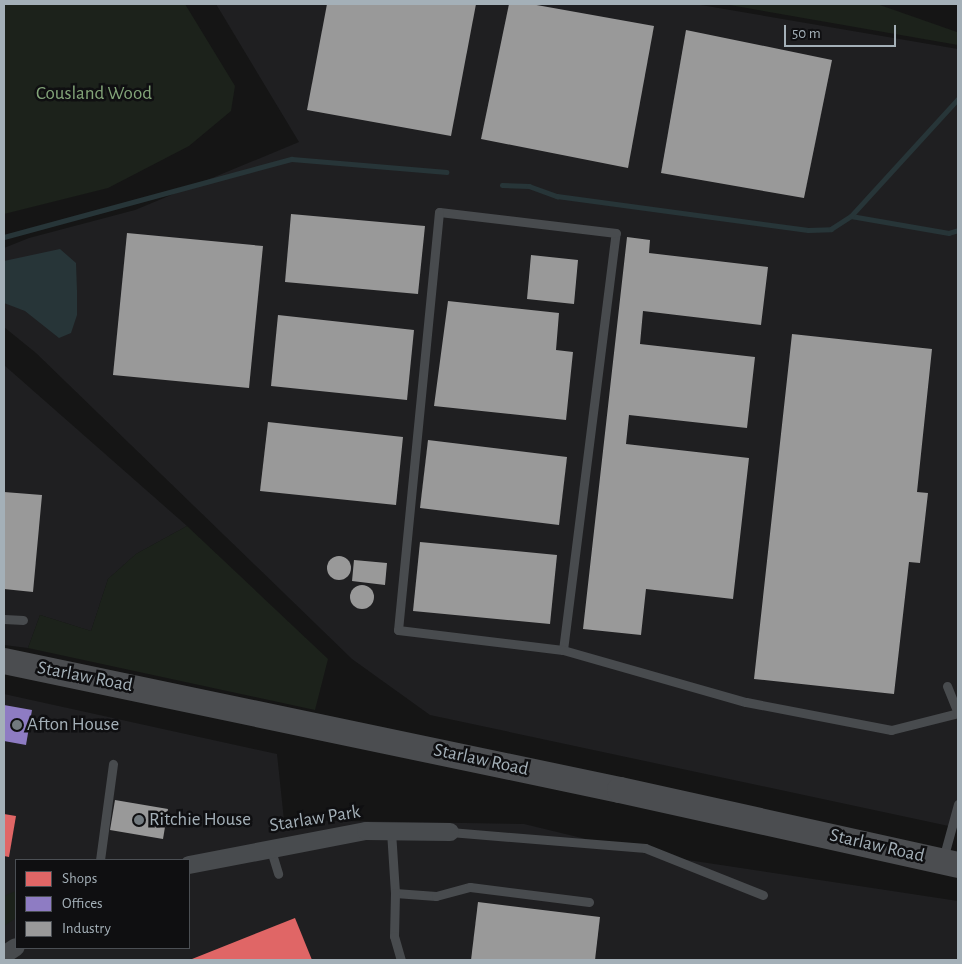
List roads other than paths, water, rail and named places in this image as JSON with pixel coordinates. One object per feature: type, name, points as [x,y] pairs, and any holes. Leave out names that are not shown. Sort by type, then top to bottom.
[{"type":"main road","name":"Starlaw Road","points":[[4,661],[620,790],[950,863]]},
{"type":"street","name":"Starlaw Park","points":[[190,865],[270,847],[366,831],[450,832]]},
{"type":"street","points":[[4,955],[15,948]]},
{"type":"lane","points":[[563,650],[616,233],[439,212],[398,630],[563,650],[746,702],[892,730],[958,713],[947,686]]},
{"type":"lane","points":[[4,618],[23,620]]},
{"type":"lane","points":[[100,859],[113,764]]},
{"type":"lane","points":[[950,863],[958,804]]},
{"type":"lane","points":[[391,831],[395,893],[394,936],[401,960]]},
{"type":"lane","points":[[450,832],[645,848],[763,895]]},
{"type":"lane","points":[[270,847],[278,874]]},
{"type":"lane","points":[[395,893],[436,896],[470,887],[589,902]]},
{"type":"waterway","points":[[851,216],[958,99]]},
{"type":"waterway","points":[[4,237],[292,159],[446,172]]},
{"type":"waterway","points":[[502,185],[529,186],[557,196],[808,230],[831,229],[851,216],[949,233],[958,230]]},
{"type":"place","name":"Afton House","points":[[17,725]]},
{"type":"place","name":"Ritchie House","points":[[139,820]]},
{"type":"park label","name":"Cousland Wood","points":[[94,94]]}]
